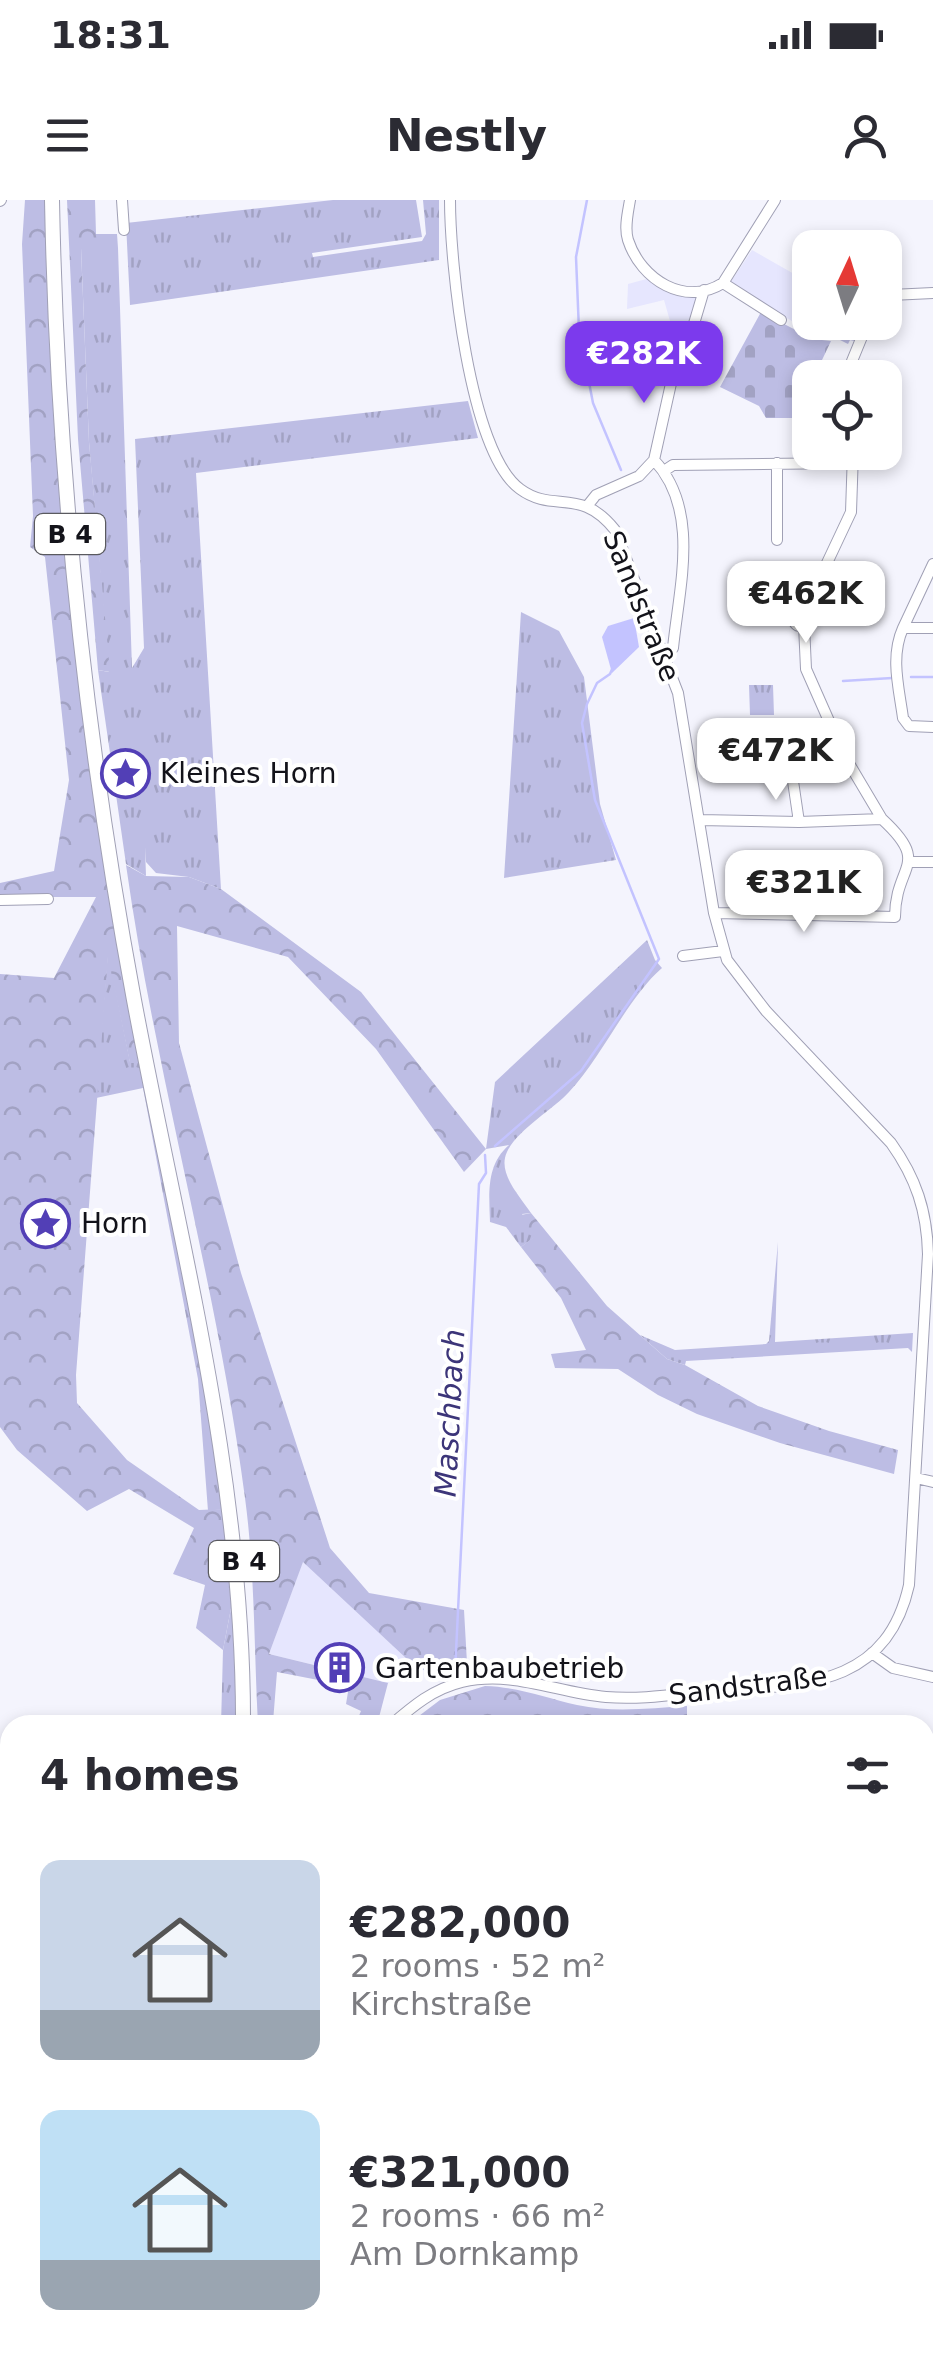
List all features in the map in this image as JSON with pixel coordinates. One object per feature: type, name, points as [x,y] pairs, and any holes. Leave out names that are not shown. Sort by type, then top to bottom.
[{"type":"highway","name":"B 4","points":[[52,200],[71,546],[88,706],[223,1456],[239,1598],[243,1715]]},
{"type":"highway","name":"B 4","points":[[60,200],[76,510],[115,866]]},
{"type":"highway","name":"B 4","points":[[123,915],[230,1448],[248,1604],[251,1715]]},
{"type":"street","points":[[122,200],[124,230]]},
{"type":"street","points":[[450,200],[469,374],[500,466],[524,493],[588,506],[596,495],[624,486],[639,476],[654,460],[676,362],[693,327],[704,290]]},
{"type":"street","points":[[630,200],[627,239],[658,284],[673,290],[704,290],[724,283],[776,200]]},
{"type":"street","points":[[724,283],[781,320]]},
{"type":"street","points":[[902,295],[933,294]]},
{"type":"street","points":[[654,460],[664,471],[680,513],[684,543],[673,648],[664,658]]},
{"type":"street","points":[[664,471],[673,466],[792,462]]},
{"type":"street","points":[[777,463],[777,540]]},
{"type":"street","points":[[714,912],[895,916],[895,896],[910,862],[908,847],[882,819],[844,755],[806,669],[803,620],[851,512],[853,470]]},
{"type":"street","name":"Sandstraße","points":[[403,1715],[428,1695],[462,1682],[480,1680],[512,1678],[610,1698],[810,1684],[842,1674],[872,1654],[893,1628],[907,1597],[928,1350],[929,1208],[891,1142],[766,1010],[740,980],[723,951],[681,710],[615,530],[588,506]]},
{"type":"street","points":[[932,730],[909,726],[904,718],[895,645],[933,564]]},
{"type":"street","points":[[903,628],[933,628]]},
{"type":"street","points":[[800,822],[789,754],[844,755]]},
{"type":"street","points":[[699,820],[882,819]]},
{"type":"street","points":[[910,862],[933,862]]},
{"type":"street","points":[[0,900],[48,898]]},
{"type":"street","points":[[684,956],[723,951]]},
{"type":"street","points":[[916,1478],[933,1482]]},
{"type":"street","points":[[872,1654],[894,1668],[933,1678]]},
{"type":"shaded area","points":[[752,250],[792,273],[792,321],[730,283]]},
{"type":"shaded area","points":[[650,278],[667,292],[697,296],[686,331],[672,328],[664,300],[627,309],[628,284]]},
{"type":"shaded area","points":[[634,618],[639,647],[612,673],[602,637],[608,626]]},
{"type":"shaded area","points":[[303,1561],[408,1660],[388,1683],[269,1654]]},
{"type":"green space","name":"Horn","points":[[25,200],[48,200],[61,496],[141,1063],[130,1063],[108,957],[77,1403],[127,1460],[199,1510],[222,1509],[232,1603],[223,1650],[196,1628],[205,1585],[173,1574],[194,1528],[129,1489],[87,1511],[17,1450],[0,1427],[0,974],[54,978],[96,897],[0,897],[0,883],[54,871],[69,780],[45,557],[30,547],[33,516],[22,244]]},
{"type":"green space","points":[[67,200],[95,200],[96,234],[117,234],[118,248],[81,249],[89,442],[110,672],[98,670],[78,439]]},
{"type":"green space","points":[[333,200],[416,200],[422,237],[312,253],[313,257],[422,241],[426,234],[423,200],[439,200],[439,260],[130,305],[126,223]]},
{"type":"green space","points":[[81,248],[118,248],[132,668],[144,648],[135,439],[468,401],[478,438],[196,473],[221,889],[189,877],[156,873],[146,862],[145,847],[146,876],[126,864],[98,670],[109,672],[89,442]]},
{"type":"green space","points":[[761,312],[792,328],[792,340],[831,341],[822,360],[792,360],[792,418],[766,418],[759,406],[720,387]]},
{"type":"green space","points":[[521,612],[559,631],[584,677],[600,804],[616,860],[504,878]]},
{"type":"green space","points":[[749,685],[773,685],[774,715],[750,715]]},
{"type":"green space","points":[[126,865],[146,876],[189,877],[221,889],[361,992],[486,1149],[464,1172],[376,1049],[288,957],[177,926],[179,1043],[241,1273],[330,1548],[369,1593],[464,1610],[467,1663],[425,1671],[408,1660],[303,1562],[269,1654],[388,1683],[380,1715],[359,1715],[361,1711],[346,1704],[349,1686],[277,1672],[274,1715],[258,1715],[251,1554],[233,1418]]},
{"type":"green space","points":[[647,940],[662,968],[638,995],[581,1078],[523,1131],[505,1158],[513,1187],[531,1213],[522,1214],[535,1237],[521,1247],[506,1227],[490,1222],[493,1171],[509,1145],[486,1149],[495,1082]]},
{"type":"green space","points":[[108,952],[130,1062],[141,1063],[205,1376],[222,1509],[208,1511],[198,1379],[143,1088],[96,1098]]},
{"type":"green space","points":[[531,1213],[607,1306],[667,1359],[758,1406],[898,1450],[894,1474],[780,1443],[697,1414],[618,1369],[555,1368],[551,1354],[586,1350],[561,1298],[521,1247],[534,1237],[521,1215]]},
{"type":"green space","points":[[778,1242],[775,1342],[913,1333],[912,1352],[908,1348],[686,1361],[685,1365],[667,1359],[640,1335],[675,1350],[766,1344]]},
{"type":"green space","points":[[232,1603],[238,1642],[236,1715],[221,1715],[223,1650]]},
{"type":"green space","points":[[485,1686],[605,1709],[687,1706],[687,1715],[420,1715],[440,1700]]},
{"type":"waterway","name":"Maschbach","points":[[587,200],[576,257],[579,331],[593,403],[621,470]]},
{"type":"waterway","name":"Maschbach","points":[[495,1146],[581,1071],[659,959],[595,800],[582,723],[597,683],[613,667]]},
{"type":"waterway","points":[[911,677],[933,677]]},
{"type":"waterway","points":[[843,681],[892,678]]},
{"type":"waterway","name":"Maschbach","points":[[455,1672],[479,1184],[486,1173],[485,1155]]},
{"type":"place","name":"Kleines Horn","points":[[125,773]]},
{"type":"place","name":"Horn","points":[[46,1223]]},
{"type":"place","name":"Gartenbaubetrieb","points":[[340,1668]]}]
